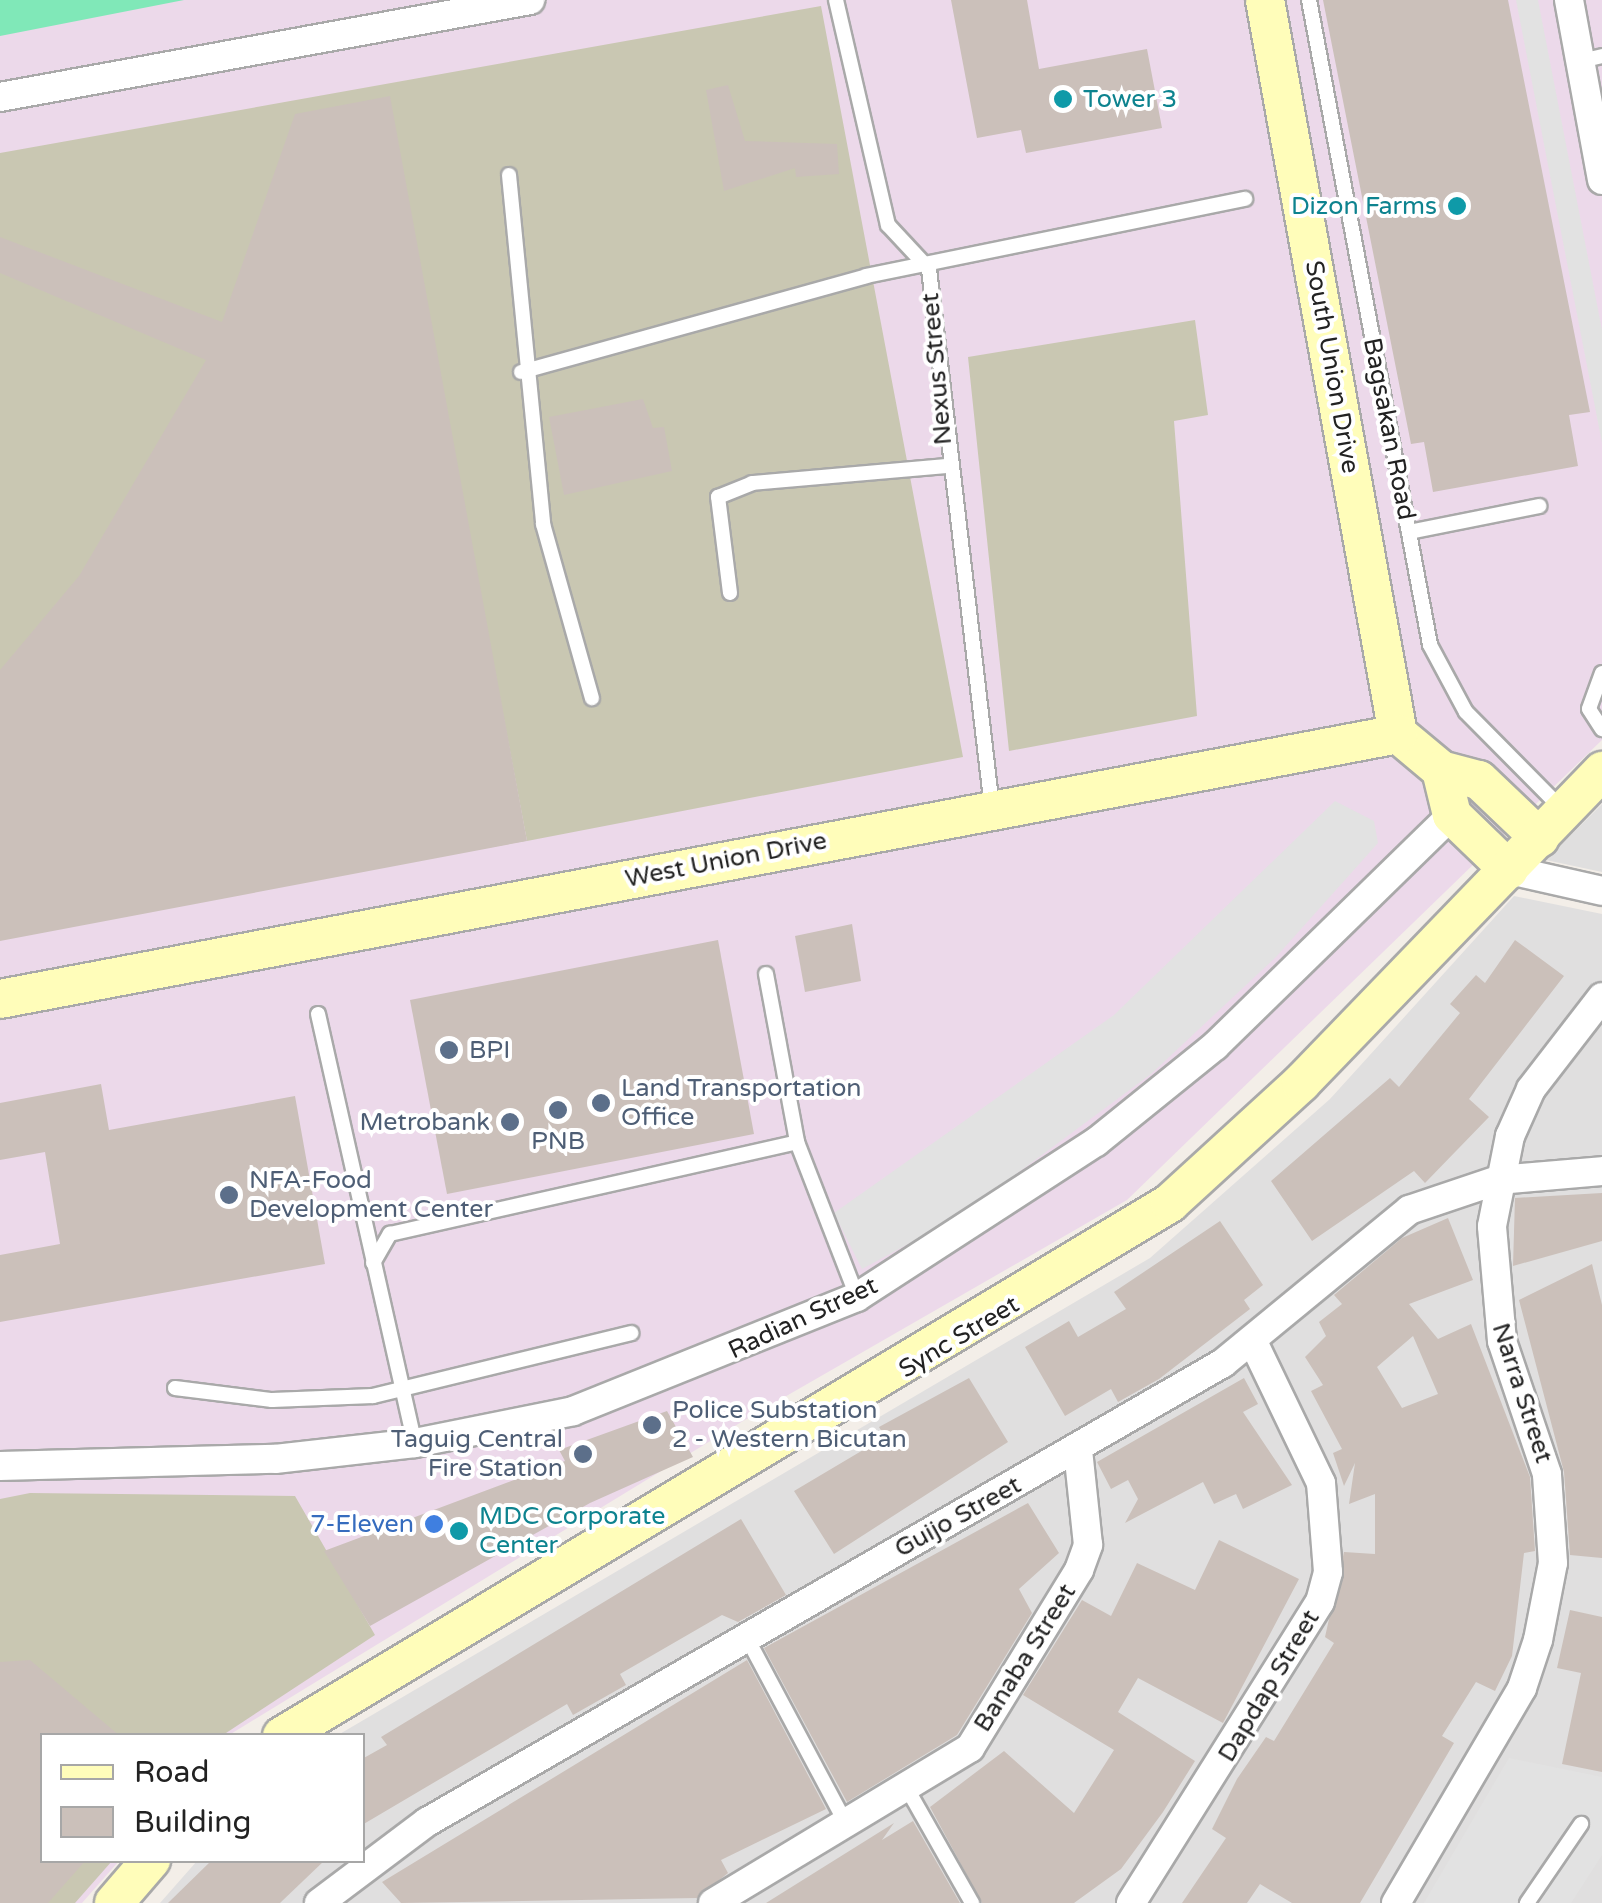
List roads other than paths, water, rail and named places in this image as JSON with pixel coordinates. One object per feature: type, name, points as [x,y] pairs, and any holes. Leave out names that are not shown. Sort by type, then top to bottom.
[{"type":"street","points":[[0,97],[530,0]]},
{"type":"street","name":"South Union Drive","points":[[1265,0],[1398,734]]},
{"type":"street","points":[[1569,0],[1591,59],[1602,180]]},
{"type":"street","points":[[1398,734],[1440,770],[1479,780],[1552,825]]},
{"type":"street","name":"West Union Drive","points":[[0,999],[1398,734]]},
{"type":"street","points":[[1440,770],[1452,814],[1509,870],[1602,891]]},
{"type":"street","name":"Sync Street","points":[[287,1733],[1105,1250],[1239,1144],[1602,771]]},
{"type":"street","name":"Radian Street","points":[[0,1466],[294,1458],[415,1444],[573,1411],[857,1297],[1096,1142],[1215,1046],[1452,814]]},
{"type":"street","name":"Narra Street","points":[[1396,1903],[1522,1688],[1553,1563],[1548,1474],[1496,1311],[1498,1180],[1532,1089],[1602,997]]},
{"type":"street","name":"Guijo Street","points":[[319,1903],[427,1822],[1078,1450],[1253,1342],[1344,1254],[1409,1210],[1498,1180],[1602,1171]]},
{"type":"street","name":"Dapdap Street","points":[[1131,1903],[1320,1602],[1328,1572],[1321,1482],[1253,1342]]},
{"type":"street","name":"Banaba Street","points":[[713,1903],[909,1792],[970,1748],[1079,1570],[1088,1544],[1078,1450]]},
{"type":"street","points":[[114,1903],[148,1863]]},
{"type":"lane","name":"Nexus Street","points":[[836,0],[888,224],[928,269],[945,466],[992,809]]},
{"type":"lane","name":"Bagsakan Road","points":[[1309,0],[1408,532],[1446,684],[1552,825]]},
{"type":"lane","points":[[509,175],[521,372],[543,524],[592,698]]},
{"type":"lane","points":[[521,372],[866,276],[928,269],[1244,200]]},
{"type":"lane","points":[[730,593],[718,497],[752,483],[945,466]]},
{"type":"lane","points":[[1408,532],[1539,506]]},
{"type":"lane","points":[[1602,673],[1589,709],[1602,729]]},
{"type":"lane","points":[[766,974],[797,1142],[857,1297]]},
{"type":"lane","points":[[318,1014],[415,1444]]},
{"type":"lane","points":[[373,1263],[390,1234],[797,1142]]},
{"type":"lane","points":[[175,1388],[272,1400],[403,1391],[631,1332]]},
{"type":"lane","points":[[747,1638],[847,1825]]},
{"type":"lane","points":[[909,1792],[972,1903]]},
{"type":"lane","points":[[1527,1903],[1580,1824]]},
{"type":"place","name":"Tower 3","points":[[1063,99]]},
{"type":"place","name":"Dizon Farms","points":[[1457,206]]},
{"type":"place","name":"BPI","points":[[449,1050]]},
{"type":"place","name":"Land Transportation Office","points":[[601,1103]]},
{"type":"place","name":"PNB","points":[[558,1110]]},
{"type":"place","name":"Metrobank","points":[[510,1122]]},
{"type":"place","name":"NFA-Food Development Center","points":[[229,1195]]},
{"type":"place","name":"Police Substation 2 - Western Bicutan","points":[[652,1425]]},
{"type":"place","name":"Taguig Central Fire Station","points":[[583,1454]]},
{"type":"place","name":"7-Eleven","points":[[434,1524]]},
{"type":"place","name":"MDC Corporate Center","points":[[459,1531]]}]
